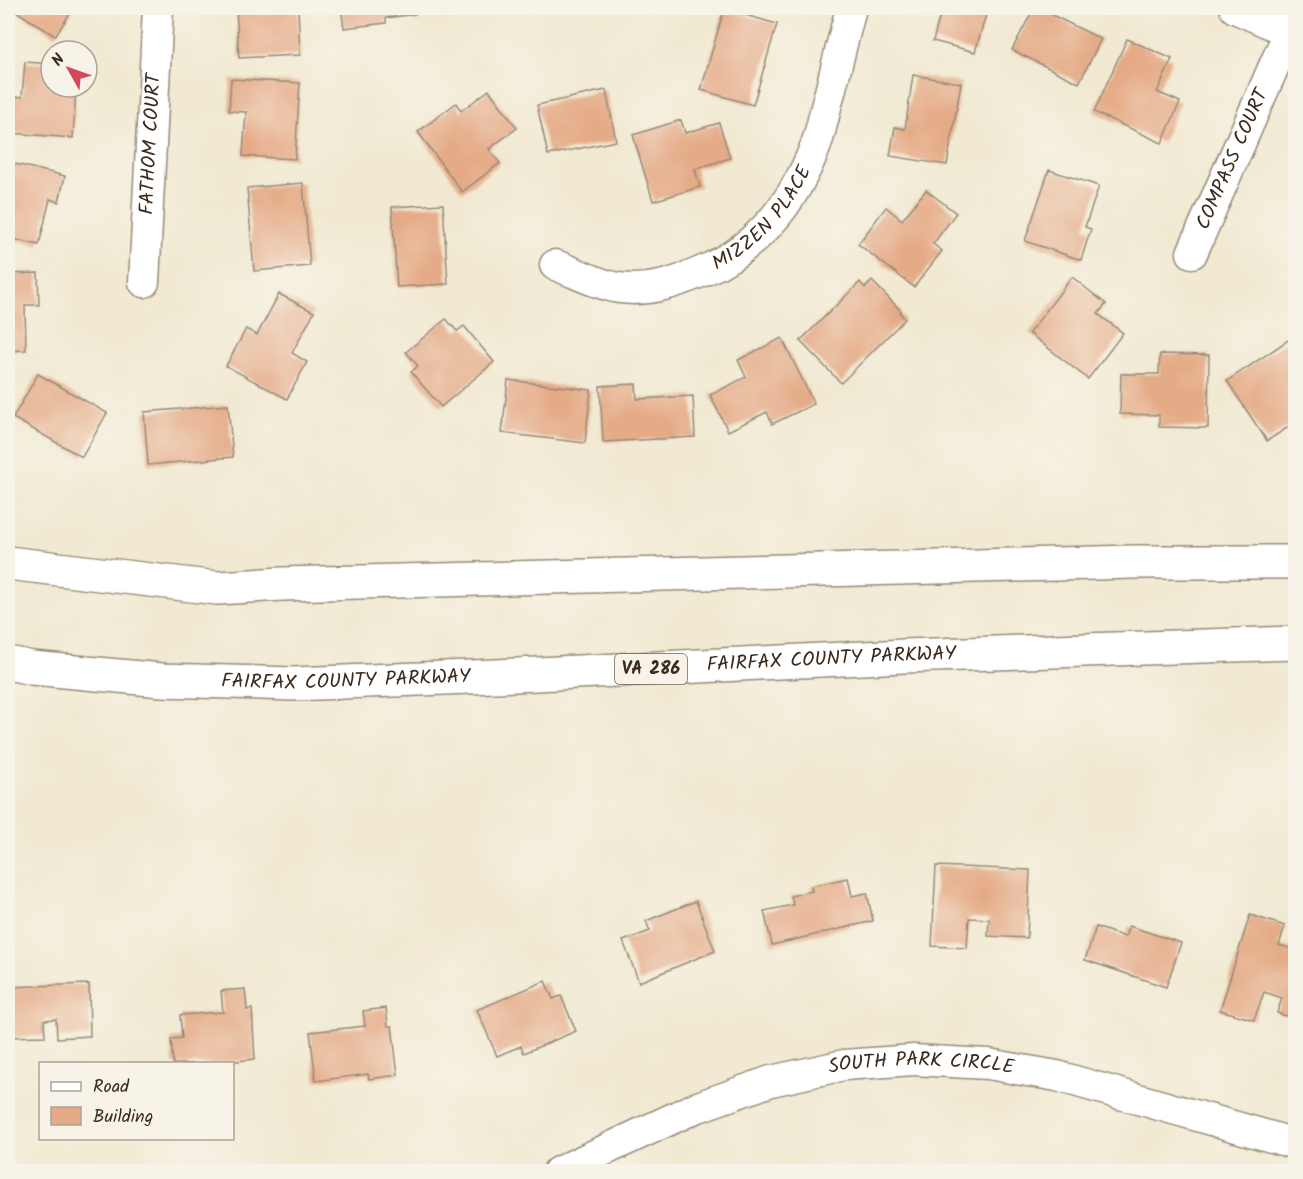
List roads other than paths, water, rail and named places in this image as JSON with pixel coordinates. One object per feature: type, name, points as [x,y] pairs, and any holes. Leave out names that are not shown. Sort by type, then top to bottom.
[{"type":"highway","points":[[8,563],[217,588],[282,584],[1133,562],[1296,562]]},
{"type":"highway","name":"FAIRFAX COUNTY PARKWAY","points":[[8,663],[32,668],[162,680],[292,684],[531,675],[904,656],[1296,643]]},
{"type":"street","name":"FATHOM COURT","points":[[144,282],[158,8]]},
{"type":"street","name":"MIZZEN PLACE","points":[[555,264],[611,287],[645,289],[688,278],[720,264],[750,244],[776,218],[799,184],[816,143],[851,8]]},
{"type":"street","points":[[1235,8],[1292,34]]},
{"type":"street","name":"COMPASS COURT","points":[[1192,253],[1292,34]]},
{"type":"street","name":"SOUTH PARK CIRCLE","points":[[558,1172],[695,1108],[771,1081],[844,1065],[914,1060],[988,1064],[1057,1076],[1296,1144]]}]
